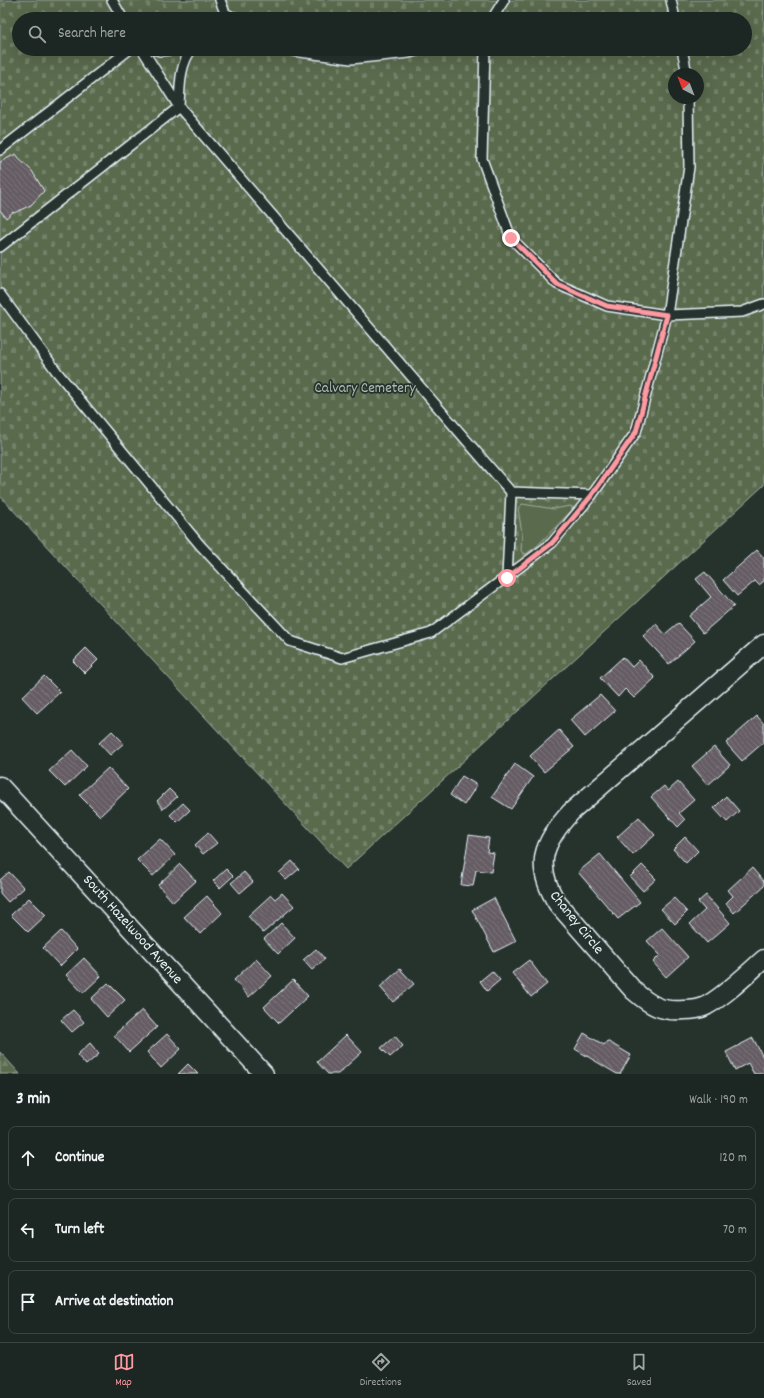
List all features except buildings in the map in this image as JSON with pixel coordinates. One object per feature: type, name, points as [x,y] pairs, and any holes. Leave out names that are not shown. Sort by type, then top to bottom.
[{"type":"street","name":"Chaney Circle","points":[[764,644],[571,812],[552,835],[543,859],[545,880],[557,903],[634,991],[645,1001],[659,1008],[673,1011],[690,1010],[705,1006],[730,989],[764,959]]},
{"type":"street","name":"South Hazelwood Avenue","points":[[0,786],[264,1074]]},
{"type":"lane","points":[[112,0],[120,12]]},
{"type":"lane","points":[[220,0],[225,12]]},
{"type":"lane","points":[[496,12],[504,0]]},
{"type":"lane","points":[[671,0],[674,12]]},
{"type":"lane","points":[[0,150],[121,56]]},
{"type":"lane","points":[[146,56],[179,107],[511,492],[507,578]]},
{"type":"lane","points":[[0,247],[179,107],[181,75],[187,56]]},
{"type":"lane","points":[[329,56],[351,59],[380,56]]},
{"type":"lane","points":[[485,56],[482,159],[511,238],[557,284],[607,306],[667,315],[742,312],[764,304]]},
{"type":"lane","points":[[683,56],[686,68]]},
{"type":"lane","points":[[0,294],[57,372],[200,545],[290,641],[342,658],[431,633],[507,578],[552,543],[592,495],[636,432],[667,315],[689,167],[688,104]]},
{"type":"lane","points":[[511,492],[592,495]]},
{"type":"green space","name":"Calvary Cemetery","points":[[0,0],[764,0],[764,485],[346,869],[0,496]]},
{"type":"green space","points":[[522,504],[554,509],[570,506],[572,507],[572,510],[537,546],[526,554],[521,551],[522,533],[518,509]]},
{"type":"green space","points":[[0,1052],[20,1074],[0,1074]]},
{"type":"route","points":[[507,578],[552,543],[592,495],[636,432],[667,315],[607,306],[557,284],[511,238]]}]
